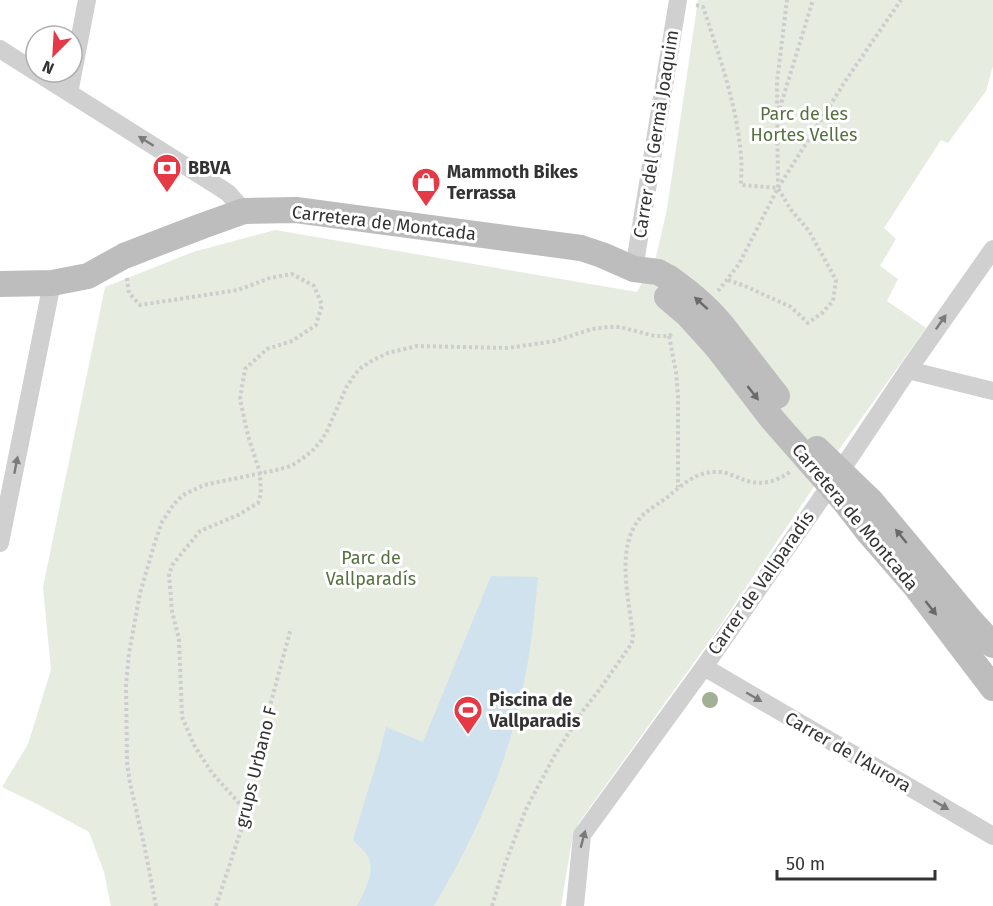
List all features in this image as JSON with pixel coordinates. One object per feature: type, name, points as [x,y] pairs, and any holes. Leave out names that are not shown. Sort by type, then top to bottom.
[{"type":"street","points":[[69,93],[87,0]]},
{"type":"street","name":"Carrer del Germà Joaquim","points":[[634,269],[677,1]]},
{"type":"street","points":[[0,49],[24,64]]},
{"type":"street","points":[[55,84],[228,193],[244,211]]},
{"type":"street","name":"Carretera de Montcada","points":[[0,284],[52,283],[88,276],[124,256],[244,211],[296,210],[581,248],[602,255],[634,269],[649,285],[664,285],[687,314],[723,340],[818,449],[845,502],[993,688]]},
{"type":"street","name":"Carrer de Vallparadís","points":[[576,901],[582,835],[704,667],[993,249]]},
{"type":"street","points":[[0,543],[52,283]]},
{"type":"street","name":"Carretera de Montcada","points":[[723,340],[773,420],[806,459],[871,501],[970,621],[993,645]]},
{"type":"street","points":[[908,370],[993,391]]},
{"type":"street","name":"Carrer de l'Aurora","points":[[704,667],[993,836]]},
{"type":"street","points":[[576,901],[594,906]]},
{"type":"path","points":[[728,280],[745,285],[790,307],[808,323],[833,301],[836,280],[809,231],[791,210],[778,188],[777,82],[787,0]]},
{"type":"path","points":[[777,118],[813,0]]},
{"type":"path","points":[[713,297],[743,257],[778,188],[846,80],[901,0]]},
{"type":"path","points":[[677,1],[703,7],[733,107],[741,157],[741,185],[778,188]]},
{"type":"path","points":[[124,256],[129,293],[140,305],[238,290],[270,278],[292,274],[314,286],[322,305],[316,325],[292,341],[267,349],[245,369],[240,399],[248,436],[260,473],[261,494],[258,503],[238,515],[200,531],[173,564],[169,574],[172,611],[179,639],[182,717],[194,745],[212,773],[247,812]]},
{"type":"path","points":[[156,906],[127,762],[126,684],[140,592],[154,542],[162,522],[174,504],[183,495],[199,487],[291,466],[312,451],[327,431],[343,394],[355,374],[367,364],[388,353],[417,346],[507,348],[555,341],[592,329],[608,327],[620,327],[655,336],[669,336],[675,332]]},
{"type":"path","points":[[669,336],[678,396],[678,488]]},
{"type":"path","points":[[492,906],[526,809],[556,753],[582,712],[632,643],[626,563],[627,550],[634,527],[641,517],[678,488],[701,474],[718,472],[758,483],[767,483],[783,477],[806,459]]},
{"type":"path","name":"grups Urbano F","points":[[216,906],[247,812],[264,728],[291,628]]},
{"type":"green space","name":"Parc de Vallparadís","points":[[698,0],[993,0],[993,66],[986,91],[948,143],[941,140],[884,228],[896,239],[880,266],[898,279],[887,301],[926,328],[838,451],[713,636],[578,824],[572,840],[561,906],[111,906],[104,872],[89,832],[2,787],[28,744],[51,670],[43,587],[105,287],[193,252],[275,230],[637,292],[656,257],[667,209]]},
{"type":"water","name":"Piscina de Vallparadis","points":[[491,576],[538,577],[530,649],[520,703],[491,793],[465,851],[434,906],[357,906],[363,895],[371,867],[367,855],[354,841],[354,836],[386,727],[423,742]]},
{"type":"place","name":"BBVA","points":[[167,194]]},
{"type":"place","name":"Mammoth Bikes Terrassa","points":[[426,208]]},
{"type":"place","name":"Piscina de Vallparadis","points":[[468,736]]},
{"type":"park label","name":"Parc de les Hortes Velles","points":[[804,124]]}]
